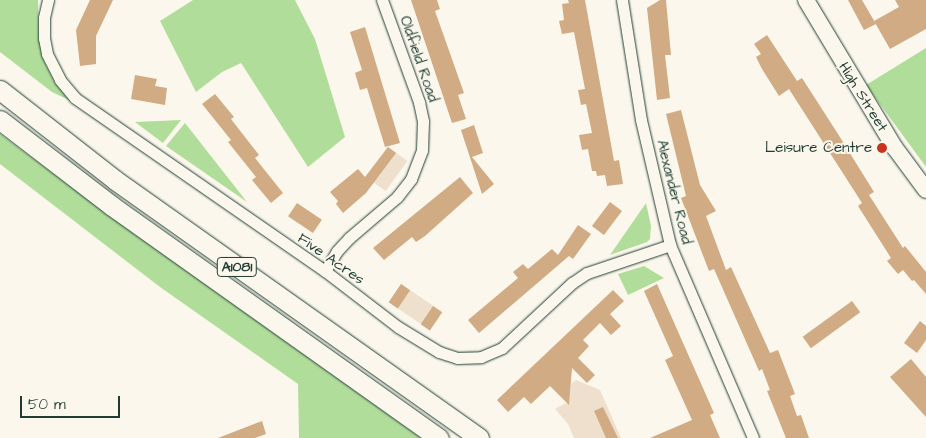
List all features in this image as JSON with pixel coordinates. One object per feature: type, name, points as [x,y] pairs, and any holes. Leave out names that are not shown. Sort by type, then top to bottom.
[{"type":"main road","name":"A1081","points":[[0,90],[115,180],[479,438]]},
{"type":"main road","name":"A1081","points":[[0,120],[112,206],[439,438]]},
{"type":"street","name":"Five Acres","points":[[48,0],[44,18],[44,38],[47,54],[60,80],[75,98],[324,271],[398,327],[439,352],[457,358],[481,357],[502,348],[572,283],[587,273],[670,245]]},
{"type":"street","name":"Oldfield Road","points":[[324,271],[337,251],[349,238],[397,197],[411,179],[422,150],[424,121],[419,102],[382,0]]},
{"type":"street","name":"Alexander Road","points":[[622,0],[641,120],[670,245],[753,438]]},
{"type":"street","name":"High Street","points":[[806,0],[895,148],[926,190]]},
{"type":"shaded area","points":[[388,147],[407,161],[386,191],[366,177]]},
{"type":"shaded area","points":[[401,284],[442,312],[430,330],[389,302]]},
{"type":"shaded area","points":[[576,380],[600,390],[621,438],[574,438],[568,424],[555,409],[569,401],[571,384]]},
{"type":"green space","points":[[0,0],[38,0],[39,40],[44,61],[55,83],[71,101],[52,92],[0,52]]},
{"type":"green space","points":[[193,0],[295,0],[315,39],[345,137],[308,167],[241,63],[222,72],[196,92],[160,21]]},
{"type":"green space","points":[[926,48],[926,167],[866,85]]},
{"type":"green space","points":[[181,120],[163,143],[135,122]]},
{"type":"green space","points":[[185,123],[247,202],[166,146]]},
{"type":"green space","points":[[0,134],[129,230],[421,438],[299,438],[298,384],[160,287],[0,164]]},
{"type":"green space","points":[[646,203],[651,226],[650,239],[647,242],[610,255]]},
{"type":"green space","points":[[644,266],[664,278],[628,295],[618,274]]},
{"type":"building","points":[[90,0],[113,0],[96,36],[96,64],[80,66],[76,30]]},
{"type":"building","points":[[411,0],[437,0],[440,9],[435,11],[464,93],[458,95],[466,119],[452,123]]},
{"type":"building","points":[[568,0],[585,0],[614,161],[619,160],[623,184],[607,186],[605,175],[597,176],[596,171],[592,171],[588,149],[582,150],[579,135],[592,133],[586,104],[581,105],[578,90],[585,89],[574,32],[562,34],[559,21],[564,20],[562,4],[569,3]]},
{"type":"building","points":[[660,0],[666,0],[671,55],[665,55],[670,98],[657,100],[647,8]]},
{"type":"building","points":[[848,0],[862,0],[876,24],[864,30]]},
{"type":"building","points":[[895,0],[926,0],[926,29],[890,49],[874,21],[899,7]]},
{"type":"building","points":[[365,27],[400,143],[385,147],[367,88],[360,90],[355,73],[362,70],[350,32]]},
{"type":"building","points":[[767,35],[797,81],[802,78],[838,134],[874,192],[869,195],[903,248],[905,246],[926,272],[926,294],[903,270],[898,274],[887,261],[891,258],[858,206],[862,203],[789,89],[779,96],[762,69],[756,57],[761,54],[754,44]]},
{"type":"building","points":[[135,75],[157,79],[155,86],[167,88],[165,105],[131,99]]},
{"type":"building","points":[[215,94],[234,117],[231,119],[259,155],[255,158],[283,193],[271,203],[252,180],[256,177],[228,142],[231,140],[202,104]]},
{"type":"building","points":[[681,110],[700,185],[716,211],[706,216],[726,270],[731,267],[770,353],[778,350],[795,394],[790,396],[797,416],[801,415],[809,438],[786,438],[767,391],[770,390],[762,369],[759,371],[714,269],[709,271],[681,198],[686,196],[666,114]]},
{"type":"building","points":[[474,125],[483,153],[472,157],[494,184],[482,194],[461,130]]},
{"type":"building","points":[[388,147],[396,153],[366,193],[343,213],[336,204],[338,201],[330,192],[358,169],[365,177]]},
{"type":"building","points":[[460,177],[473,193],[425,236],[416,242],[412,237],[384,260],[373,248]]},
{"type":"building","points":[[610,202],[622,211],[604,235],[592,226]]},
{"type":"building","points":[[297,203],[322,220],[313,233],[288,216]]},
{"type":"building","points":[[578,225],[591,234],[573,259],[569,256],[479,333],[468,320],[518,278],[513,272],[523,264],[528,269],[552,249],[558,255]]},
{"type":"building","points":[[401,284],[410,290],[398,308],[389,302]]},
{"type":"building","points":[[657,284],[714,413],[710,415],[720,438],[650,438],[692,420],[665,360],[673,356],[644,291]]},
{"type":"building","points":[[613,290],[624,301],[610,314],[621,326],[611,335],[600,323],[583,340],[589,346],[578,358],[595,375],[587,383],[572,368],[569,405],[550,386],[531,404],[524,397],[508,412],[497,400]]},
{"type":"building","points":[[852,301],[860,312],[811,348],[803,337]]},
{"type":"building","points":[[433,306],[442,312],[430,330],[421,324]]},
{"type":"building","points":[[920,321],[926,326],[926,340],[917,353],[904,343]]},
{"type":"building","points":[[911,359],[926,377],[926,417],[890,377]]},
{"type":"building","points":[[603,407],[618,438],[606,438],[594,411]]},
{"type":"building","points":[[262,421],[266,434],[255,438],[218,438]]},
{"type":"place","name":"Leisure Centre","points":[[882,148]]}]
